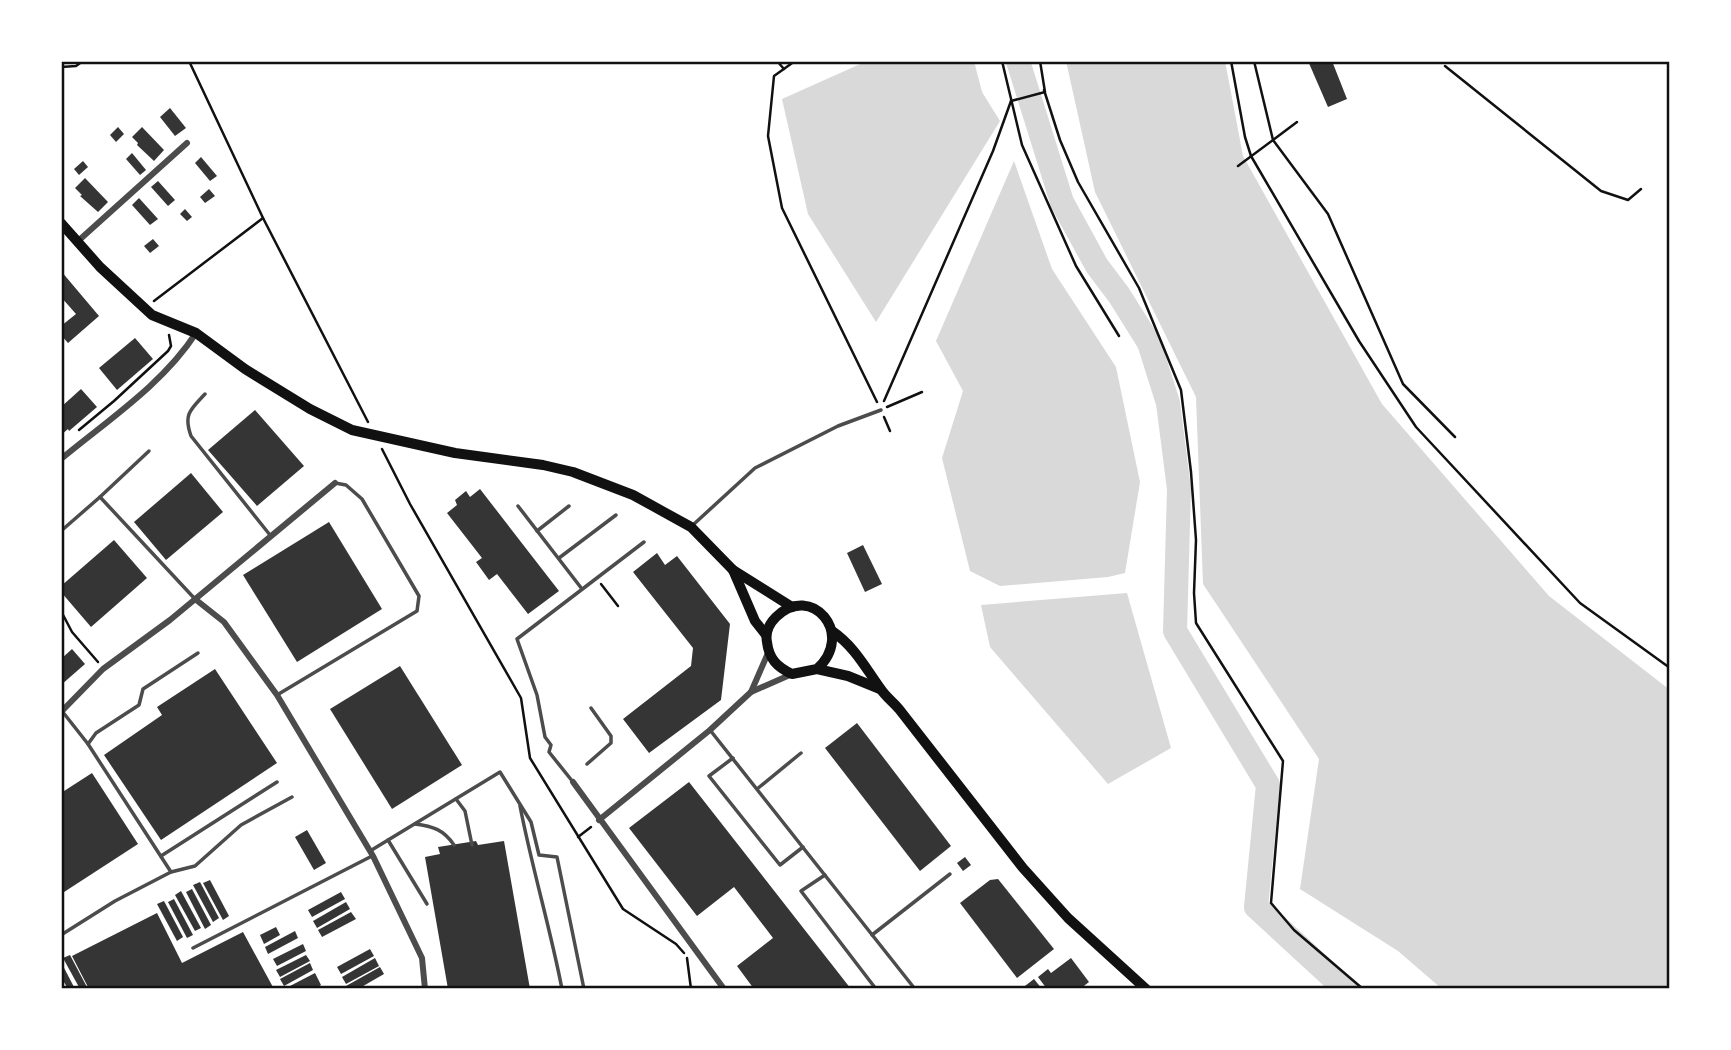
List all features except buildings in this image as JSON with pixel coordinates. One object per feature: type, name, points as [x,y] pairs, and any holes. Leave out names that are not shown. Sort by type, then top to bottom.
[{"type":"main road","points":[[61,223],[100,267],[152,315],[196,333],[244,369],[310,409],[352,430],[455,453],[543,465],[573,472],[633,495],[691,527],[733,570],[792,607]]},
{"type":"main road","points":[[733,570],[755,621],[766,635]]},
{"type":"main road","points":[[817,669],[831,653],[834,643],[832,631],[821,612],[802,606],[780,613],[771,623],[766,635],[768,653],[775,663],[792,674],[817,669],[848,676],[880,689]]},
{"type":"main road","points":[[832,631],[846,640],[880,689],[899,709],[1023,868],[1068,918],[1146,989]]},
{"type":"street","points":[[77,242],[187,143]]},
{"type":"street","points":[[61,459],[159,378],[186,349],[196,333]]},
{"type":"street","points":[[62,711],[103,669],[195,599],[335,483]]},
{"type":"street","points":[[195,599],[224,622],[277,695],[371,853],[422,958],[425,989]]},
{"type":"street","points":[[751,692],[768,653]]},
{"type":"street","points":[[599,820],[710,730],[751,692],[792,674]]},
{"type":"street","points":[[573,782],[724,989]]},
{"type":"lane","points":[[205,394],[187,418],[191,436],[270,535]]},
{"type":"lane","points":[[691,527],[755,468],[838,426],[881,410]]},
{"type":"lane","points":[[61,531],[149,451]]},
{"type":"lane","points":[[277,695],[417,611],[419,605],[419,596],[362,499],[346,485],[335,483]]},
{"type":"lane","points":[[100,497],[195,599]]},
{"type":"lane","points":[[517,506],[582,589]]},
{"type":"lane","points":[[537,531],[569,506]]},
{"type":"lane","points":[[559,558],[616,515]]},
{"type":"lane","points":[[573,782],[549,751],[551,745],[545,737],[537,695],[517,639],[644,542]]},
{"type":"lane","points":[[88,744],[96,733],[139,705],[142,688],[198,653]]},
{"type":"lane","points":[[587,764],[611,743],[611,736],[591,708]]},
{"type":"lane","points":[[62,711],[88,744],[171,872]]},
{"type":"lane","points":[[710,730],[915,989]]},
{"type":"lane","points":[[757,789],[801,753]]},
{"type":"lane","points":[[733,758],[709,776],[780,864],[803,847]]},
{"type":"lane","points":[[193,948],[371,853],[500,772],[531,822],[539,855],[557,857],[584,989]]},
{"type":"lane","points":[[160,856],[278,782]]},
{"type":"lane","points":[[61,935],[115,901],[171,872],[195,866],[241,825],[292,797]]},
{"type":"lane","points":[[456,799],[465,811],[472,845]]},
{"type":"lane","points":[[520,804],[532,868],[553,942],[562,989]]},
{"type":"lane","points":[[415,824],[430,826],[446,833],[454,845]]},
{"type":"lane","points":[[388,840],[427,904]]},
{"type":"lane","points":[[872,935],[950,874]]},
{"type":"lane","points":[[825,875],[801,891],[876,989]]},
{"type":"lane","points":[[595,989],[604,989]]},
{"type":"path","points":[[61,67],[76,66],[83,61]]},
{"type":"path","points":[[188,61],[263,218],[373,432]]},
{"type":"path","points":[[777,61],[784,69]]},
{"type":"path","points":[[795,61],[774,76],[768,136],[782,208],[890,430]]},
{"type":"path","points":[[1002,61],[1023,145],[1076,266],[1119,336]]},
{"type":"path","points":[[1040,61],[1044,91],[1060,140],[1078,182],[1139,288],[1181,390],[1196,540],[1196,624],[1283,761],[1271,903],[1294,930],[1363,989]]},
{"type":"path","points":[[1231,61],[1251,156],[1359,341],[1416,427],[1580,603],[1670,668]]},
{"type":"path","points":[[1254,61],[1273,140],[1328,214],[1403,384],[1455,437]]},
{"type":"path","points":[[1440,62],[1601,191],[1628,200],[1641,189]]},
{"type":"path","points":[[1011,101],[1044,91]]},
{"type":"path","points":[[881,410],[993,151],[1011,101]]},
{"type":"path","points":[[1238,166],[1297,122]]},
{"type":"path","points":[[152,303],[263,218]]},
{"type":"path","points":[[71,437],[168,351],[171,340],[165,330]]},
{"type":"path","points":[[881,410],[922,392]]},
{"type":"path","points":[[379,444],[410,504],[522,698],[530,758],[623,909],[676,944]]},
{"type":"path","points":[[596,578],[618,606]]},
{"type":"path","points":[[61,611],[72,632],[103,669]]},
{"type":"path","points":[[578,837],[599,820]]},
{"type":"path","points":[[687,954],[691,989]]},
{"type":"shaded area","points":[[867,61],[974,61],[982,92],[1000,121],[876,322],[808,214],[782,99]]},
{"type":"shaded area","points":[[1066,61],[1225,61],[1243,156],[1382,404],[1549,596],[1670,690],[1670,989],[1442,989],[1398,951],[1300,889],[1319,759],[1203,584],[1196,397],[1095,192]]},
{"type":"shaded area","points":[[1014,161],[1052,269],[1116,367],[1140,482],[1125,573],[1108,577],[1000,586],[970,571],[942,458],[963,391],[936,341]]},
{"type":"shaded area","points":[[1127,593],[1171,748],[1108,784],[990,647],[981,605]]},
{"type":"waterway","points":[[1018,61],[1062,202],[1097,266],[1149,343],[1168,403],[1179,489],[1175,631],[1268,785],[1256,907],[1345,989]]}]
